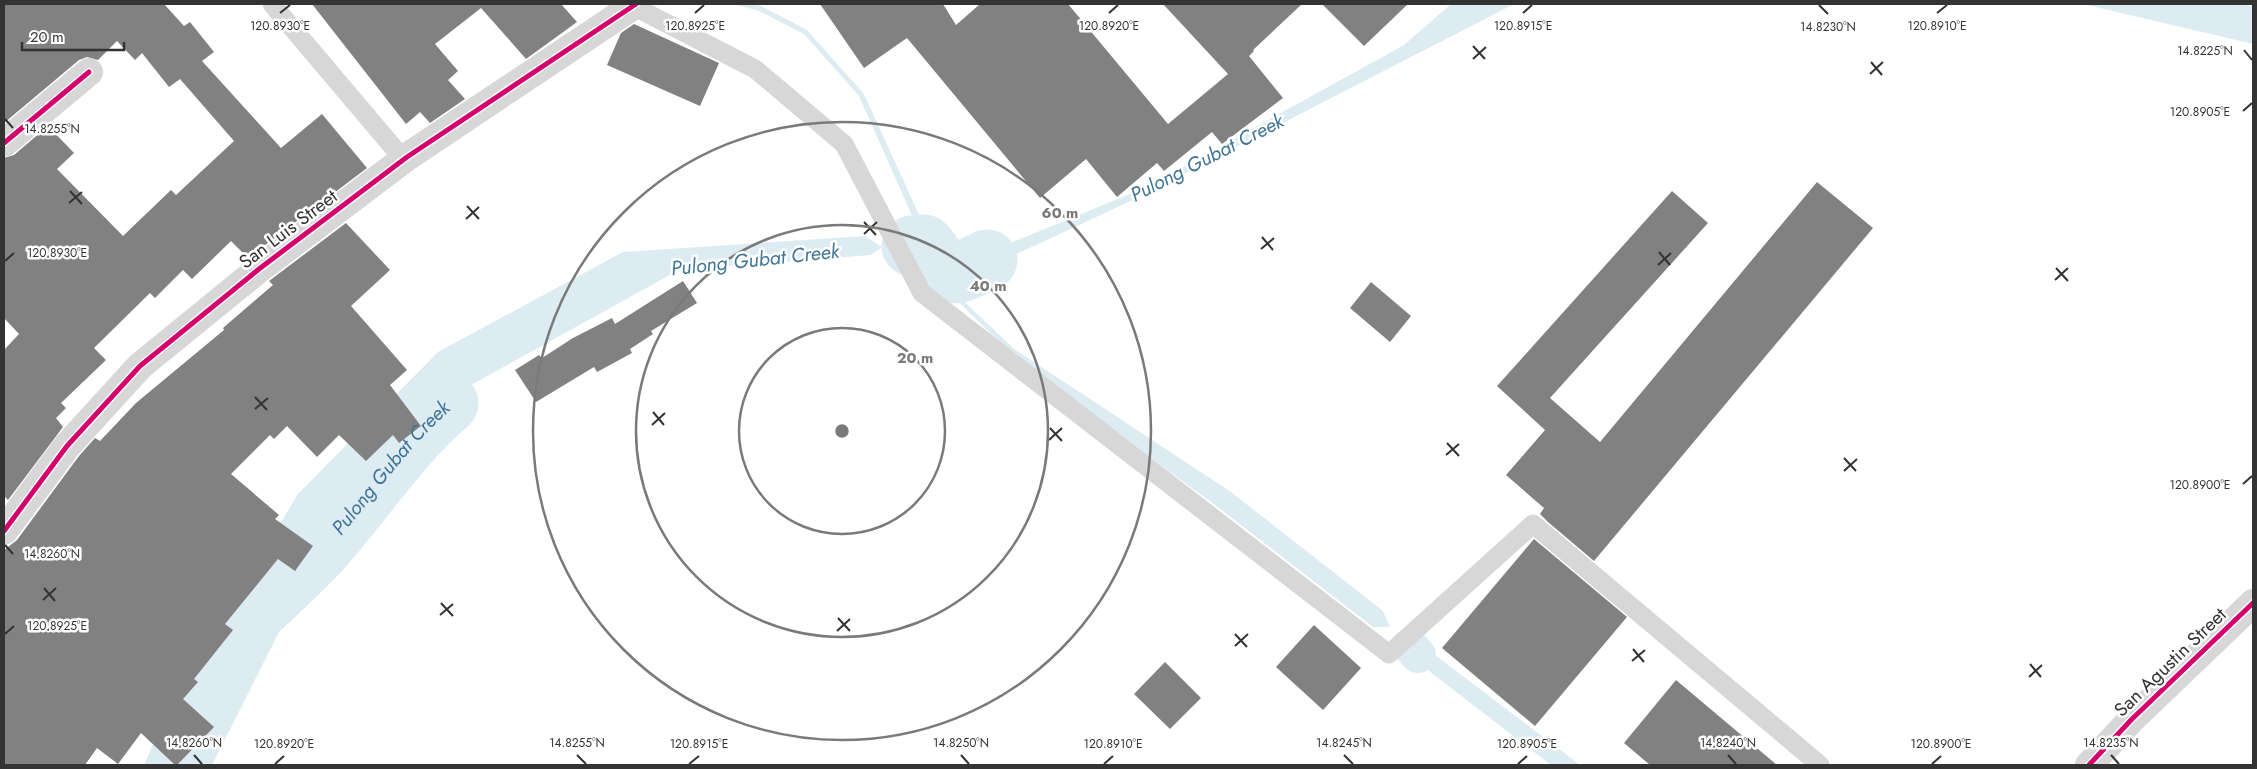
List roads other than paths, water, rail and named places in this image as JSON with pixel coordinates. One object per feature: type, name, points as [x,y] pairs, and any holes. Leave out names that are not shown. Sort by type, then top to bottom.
[{"type":"street","name":"San Luis Street","points":[[4,531],[67,446],[140,366],[259,269],[404,160],[635,5]]},
{"type":"street","points":[[4,143],[89,72]]},
{"type":"street","name":"San Agustin Street","points":[[2089,765],[2132,719],[2253,603]]},
{"type":"lane","points":[[272,4],[404,160]]},
{"type":"lane","points":[[635,5],[755,70],[844,144],[922,293],[1389,654],[1533,524],[1820,765]]},
{"type":"water","points":[[734,4],[761,6],[807,30],[864,94],[941,263],[1008,244],[1147,187],[1404,45],[1451,4],[1514,4],[1135,199],[948,286],[1014,349],[1231,492],[1383,611],[1390,627],[1373,627],[1215,505],[1019,361],[938,282],[927,255],[918,246],[921,236],[859,96],[804,34],[759,11]]},
{"type":"water","points":[[2083,4],[2243,4],[2253,7],[2253,44]]},
{"type":"water","points":[[865,236],[882,247],[871,255],[679,270],[471,385],[336,519],[212,765],[144,765],[166,714],[298,494],[438,352],[623,252]]},
{"type":"water","points":[[1418,655],[1435,655],[1580,765],[1551,765],[1429,671]]},
{"type":"waterway","name":"Pulong Gubat Creek","points":[[912,246],[924,245],[943,270],[953,273],[987,260]]},
{"type":"waterway","name":"Pulong Gubat Creek","points":[[260,608],[320,550],[397,455],[430,419],[448,403]]},
{"type":"waterway","points":[[1410,646],[1418,655]]}]
